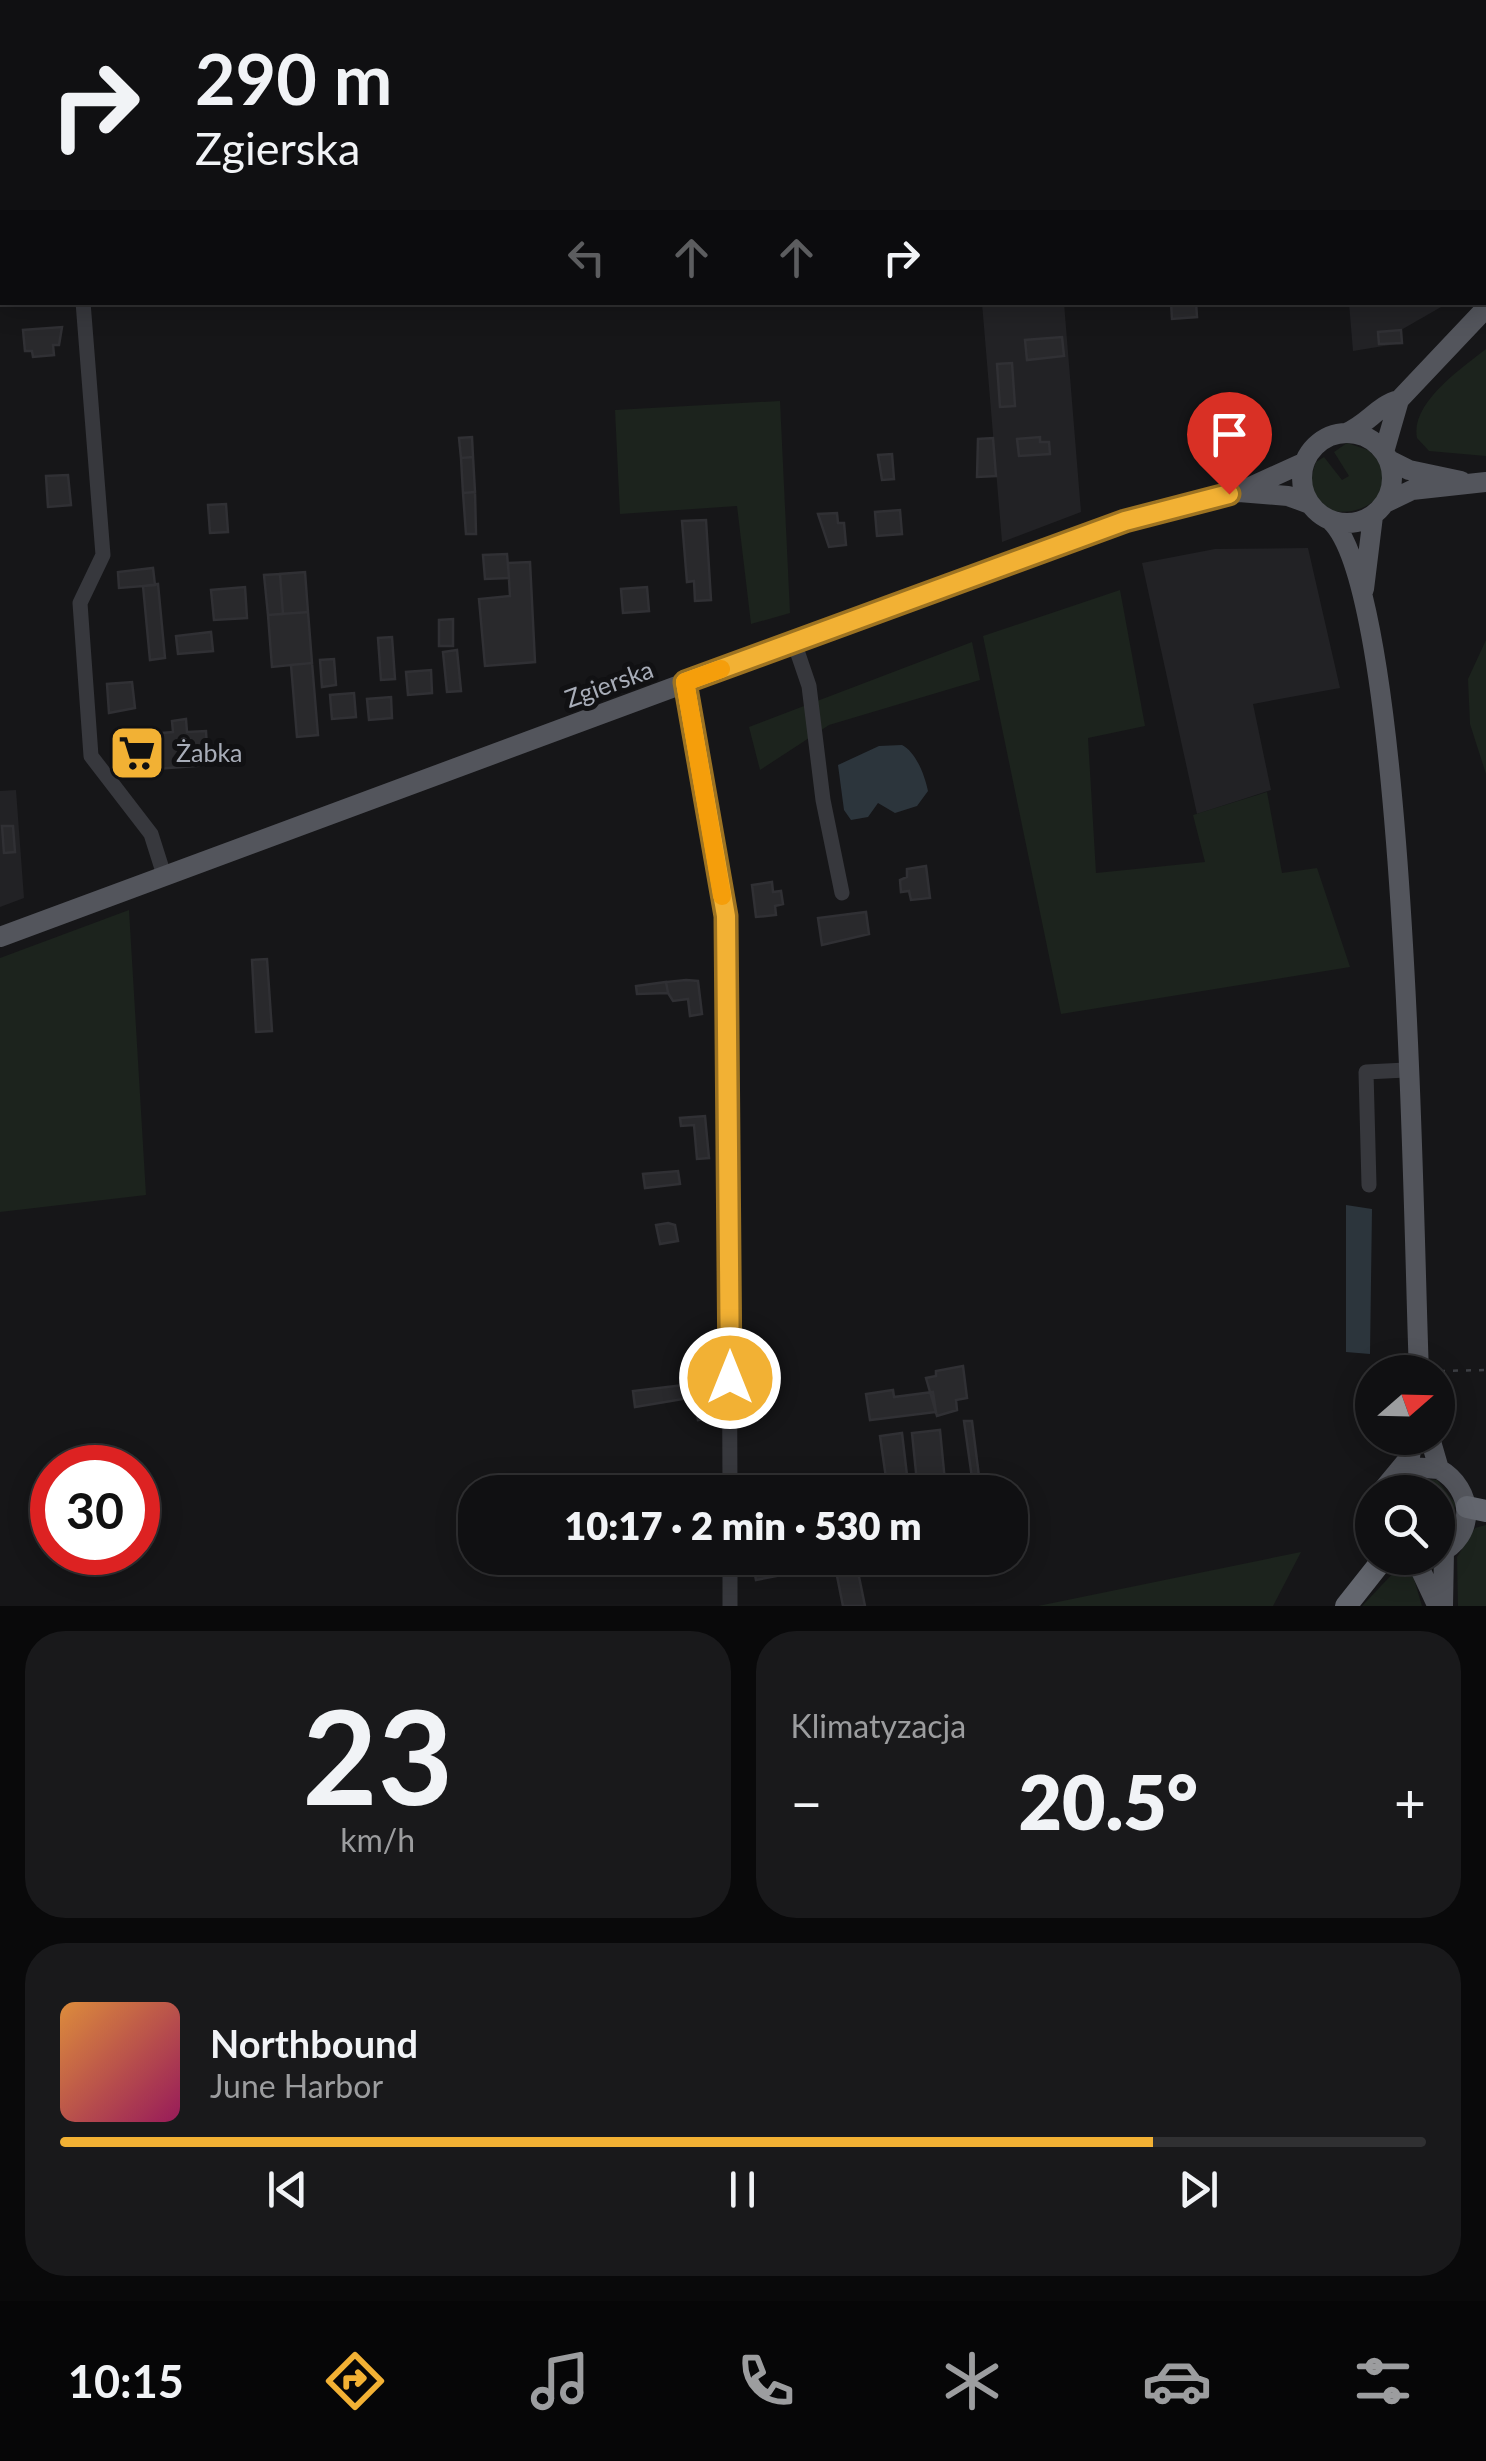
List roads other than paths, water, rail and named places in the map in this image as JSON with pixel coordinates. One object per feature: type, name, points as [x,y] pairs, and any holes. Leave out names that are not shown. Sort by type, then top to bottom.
[{"type":"highway","points":[[1346,1606],[1371,1575]]},
{"type":"main road","points":[[1364,589],[1379,509],[1392,478],[1386,456],[1399,400],[1486,308]]},
{"type":"main road","points":[[1399,400],[1388,403],[1362,426],[1321,441],[1305,462],[1303,488],[1310,504],[1344,536],[1364,589],[1392,798],[1417,1355]]},
{"type":"main road","points":[[1346,433],[1372,440],[1386,456],[1409,470],[1486,482]]},
{"type":"main road","name":"Zgierska","points":[[0,937],[1125,521],[1239,492],[1305,462]]},
{"type":"main road","points":[[1330,520],[1357,523],[1404,492],[1463,481]]},
{"type":"main road","name":"Zgierska","points":[[1239,492],[1288,496],[1310,504]]},
{"type":"main road","points":[[1398,1473],[1410,1455]]},
{"type":"main road","points":[[1435,1455],[1439,1469]]},
{"type":"main road","points":[[1398,1473],[1412,1467],[1439,1469],[1458,1484],[1477,1509],[1455,1539]]},
{"type":"main road","points":[[1424,1575],[1440,1606]]},
{"type":"main road","points":[[1440,1606],[1441,1575]]},
{"type":"street","points":[[83,305],[103,555],[80,602],[92,756],[151,834],[164,876]]},
{"type":"street","points":[[794,642],[810,686],[823,800],[842,894]]},
{"type":"street","points":[[685,682],[726,916],[730,1475]]},
{"type":"street","points":[[1369,1185],[1366,1072],[1406,1070]]},
{"type":"street","points":[[730,1575],[730,1606]]},
{"type":"place","name":"Żabka","points":[[137,753]]}]
